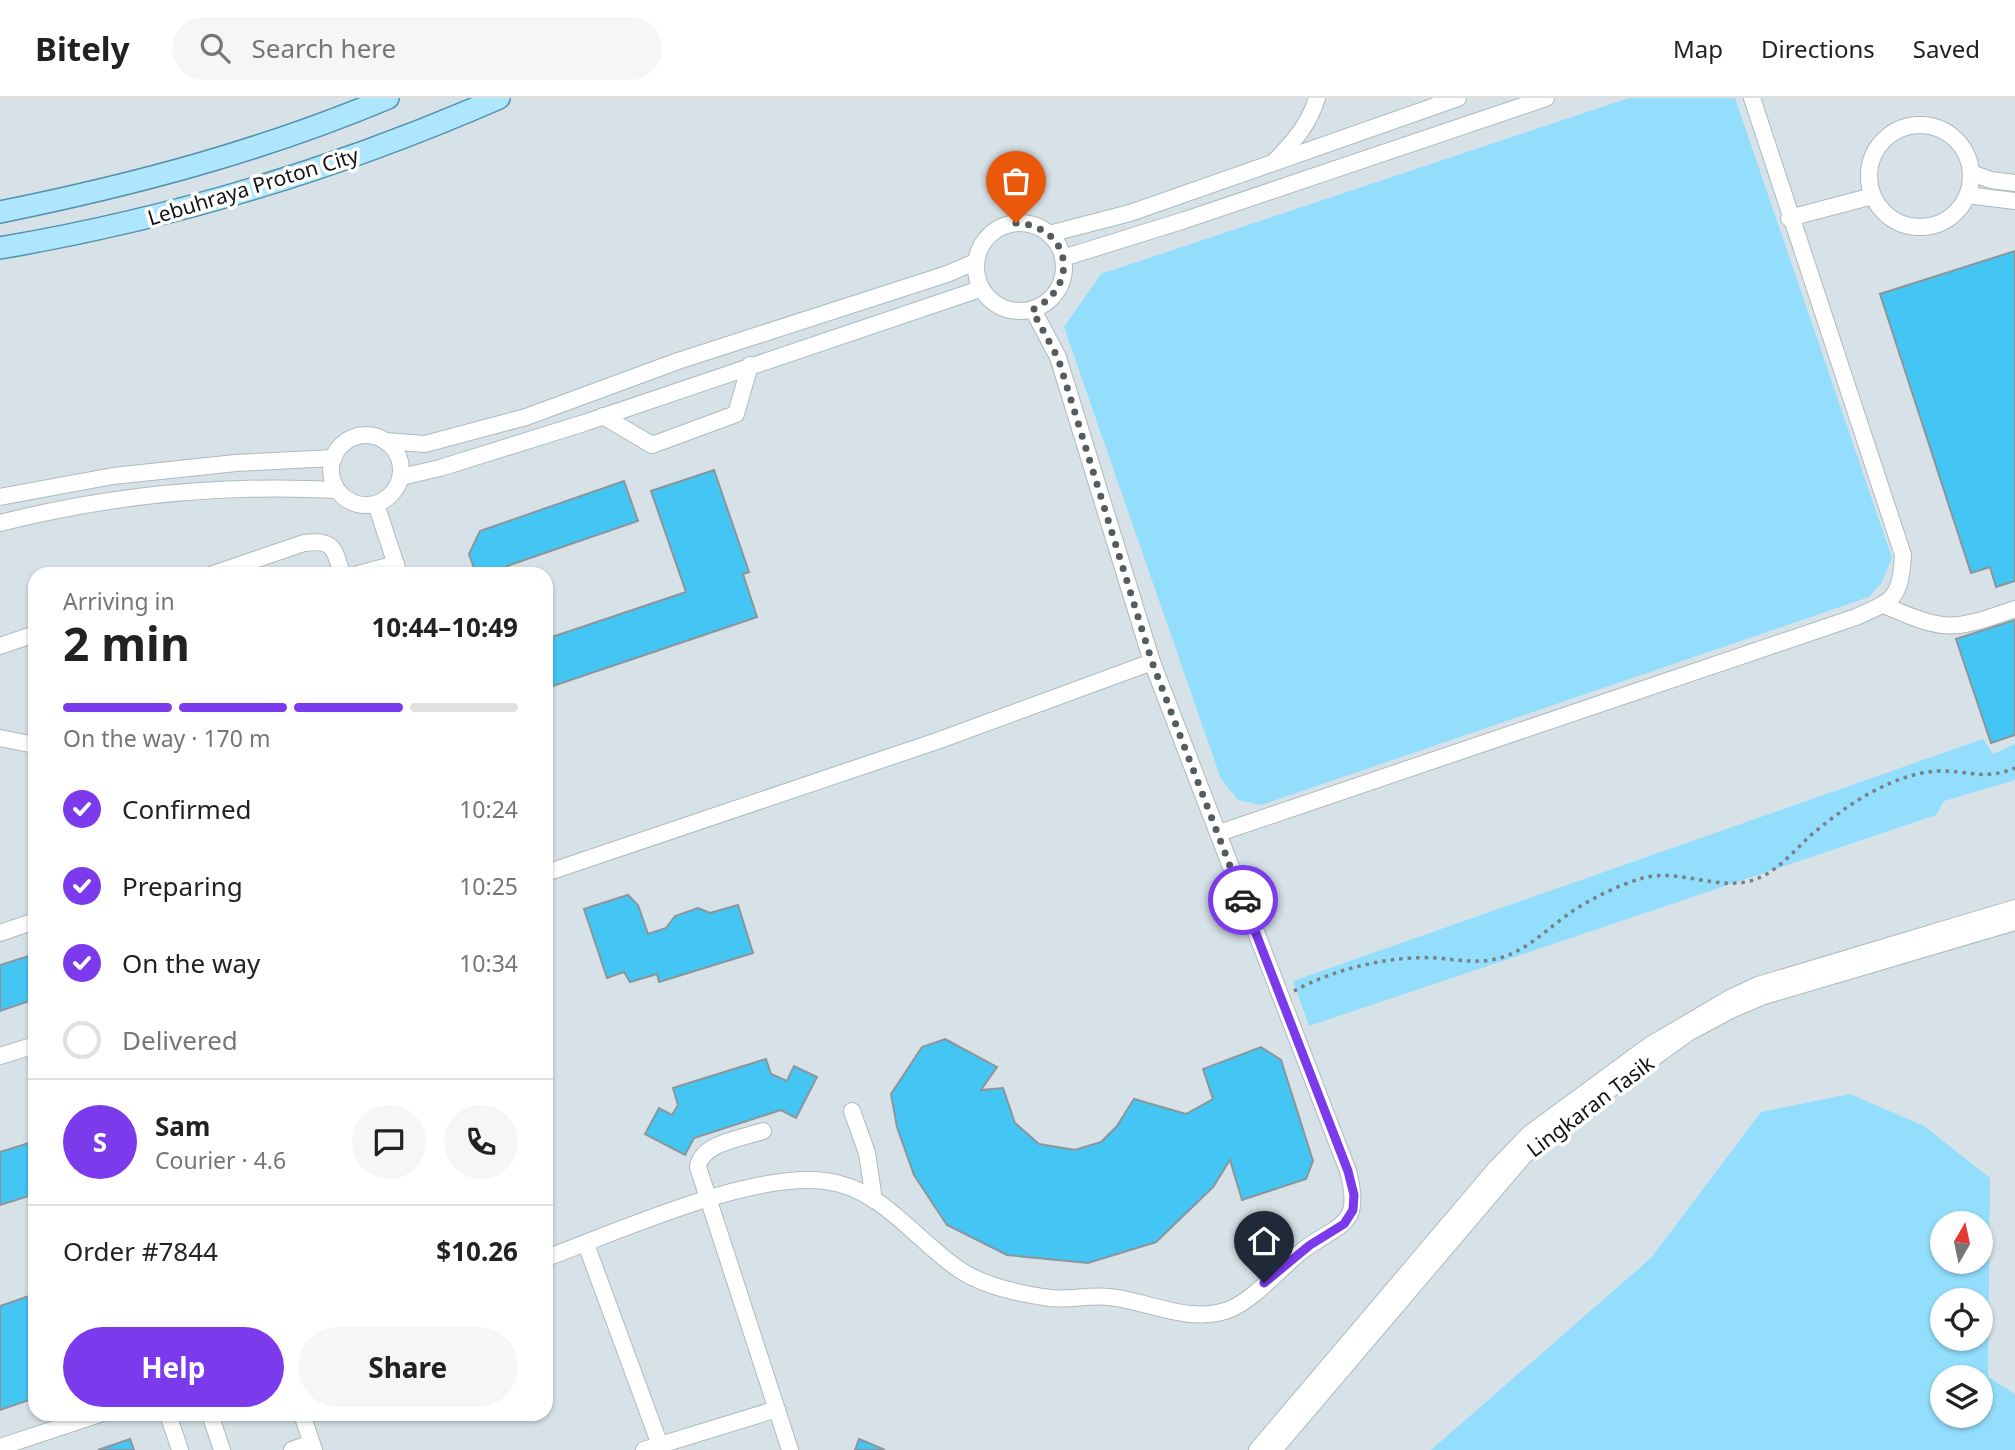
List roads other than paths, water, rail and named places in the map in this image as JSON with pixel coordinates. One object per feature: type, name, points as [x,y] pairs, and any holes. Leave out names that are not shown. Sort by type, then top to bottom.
[{"type":"main road","name":"Lebuhraya Proton City","points":[[0,248],[91,233],[180,211],[313,172],[499,98]]},
{"type":"main road","points":[[429,128],[510,98]]},
{"type":"main road","name":"Lebuhraya Proton City","points":[[0,212],[93,193],[265,146],[380,101]]},
{"type":"street","points":[[1274,162],[1304,128],[1317,98]]},
{"type":"street","points":[[1049,234],[1130,213],[1458,98]]},
{"type":"street","points":[[1063,258],[1185,220],[1546,98]]},
{"type":"street","points":[[1219,833],[1856,618],[1884,605],[1894,596],[1901,583],[1903,555],[1789,218],[1752,98]]},
{"type":"street","points":[[1909,127],[1933,127],[1948,133],[1967,157],[1971,173],[1967,195],[1953,215],[1940,223],[1925,227],[1909,226],[1894,220],[1881,210],[1869,181],[1870,164],[1876,149],[1886,137],[1909,127]]},
{"type":"street","points":[[1971,173],[1991,180],[2015,183]]},
{"type":"street","points":[[1967,195],[2015,201]]},
{"type":"street","points":[[1789,218],[1873,196]]},
{"type":"street","points":[[1028,224],[1049,234],[1063,258],[1061,284],[1054,295],[1032,310],[1017,312],[1003,309],[990,300],[980,289],[975,262],[984,240],[1003,226],[1028,224]]},
{"type":"street","points":[[385,441],[425,444],[526,417],[678,361],[947,274],[975,262]]},
{"type":"street","points":[[401,477],[440,468],[603,416],[980,289]]},
{"type":"street","points":[[553,1256],[709,1199],[767,1184],[824,1181],[850,1186],[874,1200],[962,1272],[1003,1288],[1051,1298],[1107,1297],[1190,1314],[1210,1314],[1230,1309],[1247,1298],[1310,1245],[1344,1224],[1353,1210],[1354,1195],[1348,1171],[1152,662],[1058,358],[1032,310]]},
{"type":"street","points":[[603,416],[652,445],[736,414],[750,365]]},
{"type":"street","points":[[0,523],[62,508],[201,489],[265,486],[337,490],[354,503],[376,504],[388,499],[396,489],[401,477],[399,456],[385,441],[376,436],[355,437],[339,449],[334,458],[331,468],[337,490]]},
{"type":"street","points":[[0,497],[113,476],[236,463],[334,458]]},
{"type":"street","points":[[376,504],[397,567]]},
{"type":"street","points":[[234,567],[304,543],[318,541],[335,549],[340,567]]},
{"type":"street","points":[[1884,605],[1924,623],[1941,627],[1975,623],[2015,609]]},
{"type":"street","points":[[0,646],[28,636]]},
{"type":"street","points":[[553,871],[937,741],[1152,662]]},
{"type":"street","points":[[0,738],[28,744]]},
{"type":"street","points":[[1257,1450],[1504,1159],[1529,1134],[1650,1045],[1703,1012],[1758,985],[2015,908]]},
{"type":"street","name":"Lingkaran Tasik","points":[[1274,1450],[1523,1157],[1559,1127],[1688,1033],[1765,996],[2015,922]]},
{"type":"street","points":[[0,933],[28,923]]},
{"type":"street","points":[[0,1056],[28,1047]]},
{"type":"street","points":[[852,1111],[867,1153],[874,1200]]},
{"type":"street","points":[[763,1131],[706,1150],[699,1158],[698,1167],[790,1450]]},
{"type":"street","points":[[586,1244],[652,1448],[777,1409]]},
{"type":"street","points":[[0,1447],[79,1421]]},
{"type":"street","points":[[170,1421],[180,1450]]},
{"type":"street","points":[[212,1421],[222,1450]]},
{"type":"street","points":[[292,1450],[313,1447],[304,1421]]}]
